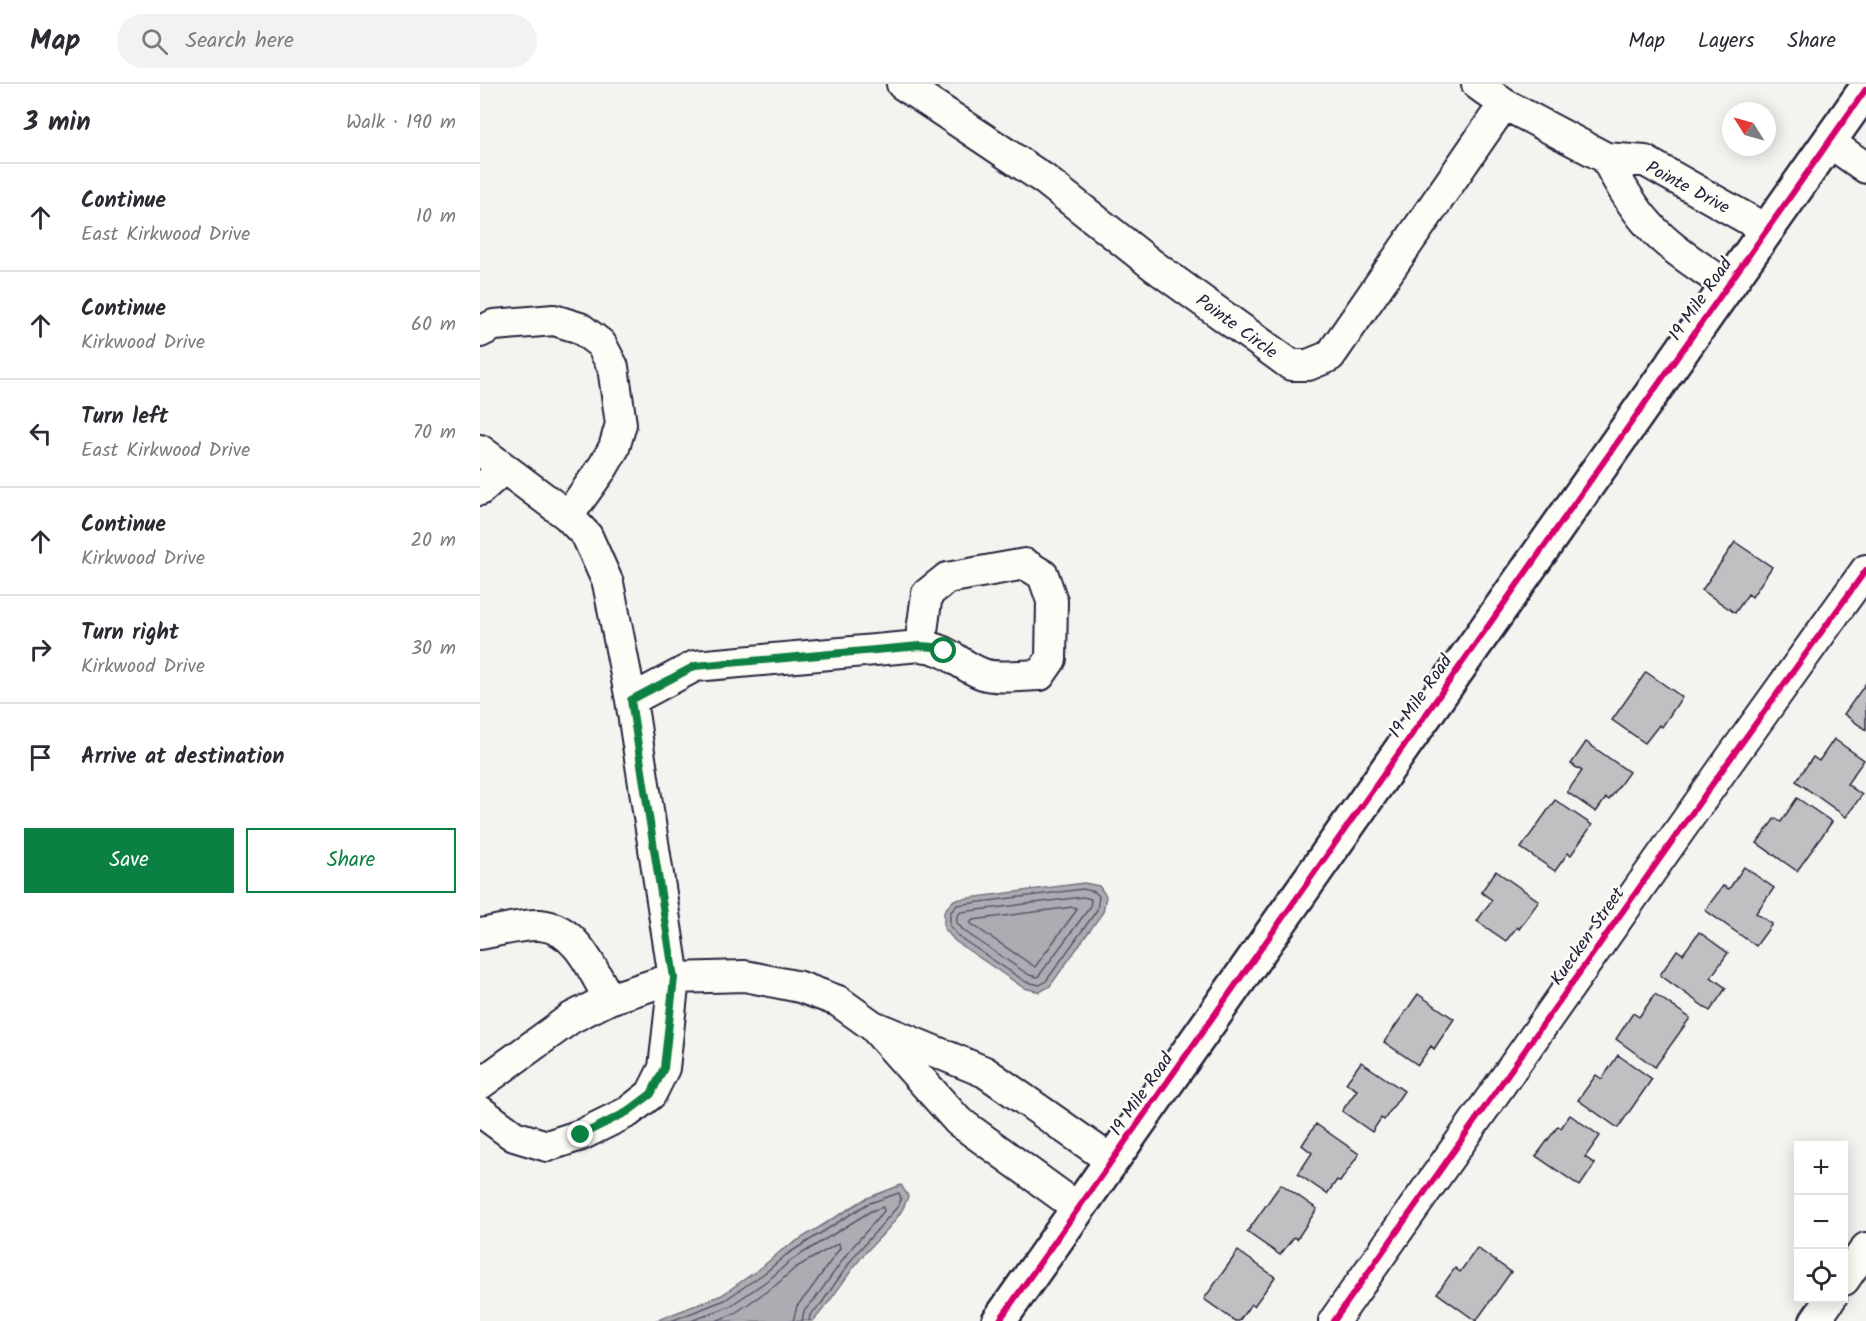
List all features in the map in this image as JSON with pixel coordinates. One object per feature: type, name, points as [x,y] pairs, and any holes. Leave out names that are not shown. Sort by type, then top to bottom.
[{"type":"street","name":"Pointe Circle","points":[[902,84],[1044,179],[1154,266],[1291,364],[1299,365],[1308,365],[1330,356],[1504,104]]},
{"type":"street","name":"Pointe Drive","points":[[1477,84],[1504,104],[1605,158],[1646,161],[1767,230]]},
{"type":"street","name":"19 Mile Road","points":[[999,1321],[1866,89]]},
{"type":"street","points":[[1828,142],[1866,168]]},
{"type":"street","name":"Pointe Drive","points":[[1605,158],[1623,192],[1649,226],[1727,286]]},
{"type":"street","points":[[480,332],[494,325],[554,320],[580,328],[601,344],[613,367],[621,424],[614,448],[568,516]]},
{"type":"street","points":[[480,450],[568,516],[587,536],[608,583],[631,700],[674,978],[664,1068],[651,1094],[627,1112],[581,1135],[547,1146],[514,1136],[480,1111]]},
{"type":"street","points":[[480,490],[504,468]]},
{"type":"street","points":[[631,700],[695,666],[920,646],[934,647],[944,651],[962,664],[986,676],[1040,675],[1051,659],[1052,601],[1043,574],[1025,564],[947,578],[927,594],[920,646]]},
{"type":"street","name":"Kuecken Street","points":[[1334,1321],[1866,570]]},
{"type":"street","points":[[480,934],[537,925],[556,928],[569,938],[586,958],[609,999]]},
{"type":"street","points":[[480,1084],[571,1018],[609,999],[674,978],[745,976],[800,987],[838,1001],[873,1026],[958,1121],[1078,1208]]},
{"type":"street","points":[[873,1026],[985,1072],[1112,1161]]},
{"type":"street","points":[[1848,1274],[1866,1248]]},
{"type":"street","points":[[1815,1321],[1827,1303]]},
{"type":"water","points":[[1084,883],[1099,886],[1106,896],[1103,912],[1050,986],[1040,992],[1024,988],[955,941],[944,928],[944,911],[954,900]]},
{"type":"water","points":[[901,1185],[908,1196],[900,1214],[861,1258],[813,1321],[655,1321],[722,1295],[782,1250],[865,1199]]},
{"type":"building","points":[[1735,542],[1772,567],[1752,597],[1748,594],[1735,613],[1702,590]]},
{"type":"building","points":[[1646,672],[1682,697],[1662,727],[1659,725],[1645,743],[1612,720]]},
{"type":"building","points":[[1866,683],[1866,730],[1844,714]]},
{"type":"building","points":[[1834,739],[1864,760],[1847,784],[1862,795],[1846,817],[1796,781],[1813,757],[1819,761]]},
{"type":"building","points":[[1586,742],[1629,772],[1609,800],[1606,798],[1596,812],[1567,792],[1582,771],[1571,764]]},
{"type":"building","points":[[1797,798],[1832,822],[1797,871],[1757,843],[1775,818],[1781,822]]},
{"type":"building","points":[[1555,800],[1592,825],[1571,855],[1568,853],[1555,871],[1521,848]]},
{"type":"building","points":[[1744,867],[1774,888],[1756,913],[1772,924],[1756,946],[1705,910],[1723,886],[1729,889]]},
{"type":"building","points":[[1496,871],[1539,901],[1519,929],[1517,927],[1506,941],[1477,921],[1492,900],[1481,892]]},
{"type":"building","points":[[1699,932],[1728,953],[1711,977],[1726,988],[1710,1011],[1660,975],[1677,950],[1683,954]]},
{"type":"building","points":[[1418,994],[1454,1019],[1434,1049],[1431,1046],[1418,1065],[1384,1042]]},
{"type":"building","points":[[1655,994],[1690,1018],[1655,1067],[1616,1039],[1633,1013],[1639,1017]]},
{"type":"building","points":[[1618,1055],[1652,1079],[1618,1128],[1578,1100],[1596,1075],[1602,1079]]},
{"type":"building","points":[[1361,1062],[1404,1091],[1384,1120],[1381,1118],[1372,1132],[1342,1111],[1357,1090],[1346,1083]]},
{"type":"building","points":[[1570,1115],[1600,1136],[1585,1157],[1595,1164],[1580,1186],[1536,1156],[1558,1126],[1561,1128]]},
{"type":"building","points":[[1316,1124],[1359,1154],[1340,1182],[1337,1180],[1327,1194],[1298,1174],[1312,1153],[1302,1145]]},
{"type":"building","points":[[1281,1184],[1317,1209],[1297,1239],[1294,1237],[1280,1255],[1247,1232]]},
{"type":"building","points":[[1477,1248],[1511,1272],[1476,1321],[1437,1293],[1455,1268],[1460,1272]]},
{"type":"building","points":[[1238,1251],[1275,1277],[1254,1306],[1251,1304],[1239,1321],[1235,1321],[1204,1299]]},
{"type":"cycle path","points":[[999,1321],[1866,89]]},
{"type":"cycle path","points":[[1334,1321],[1866,570]]},
{"type":"route","points":[[581,1135],[627,1112],[651,1094],[664,1068],[674,978],[631,700],[695,666],[920,646],[934,647],[944,651]]}]
